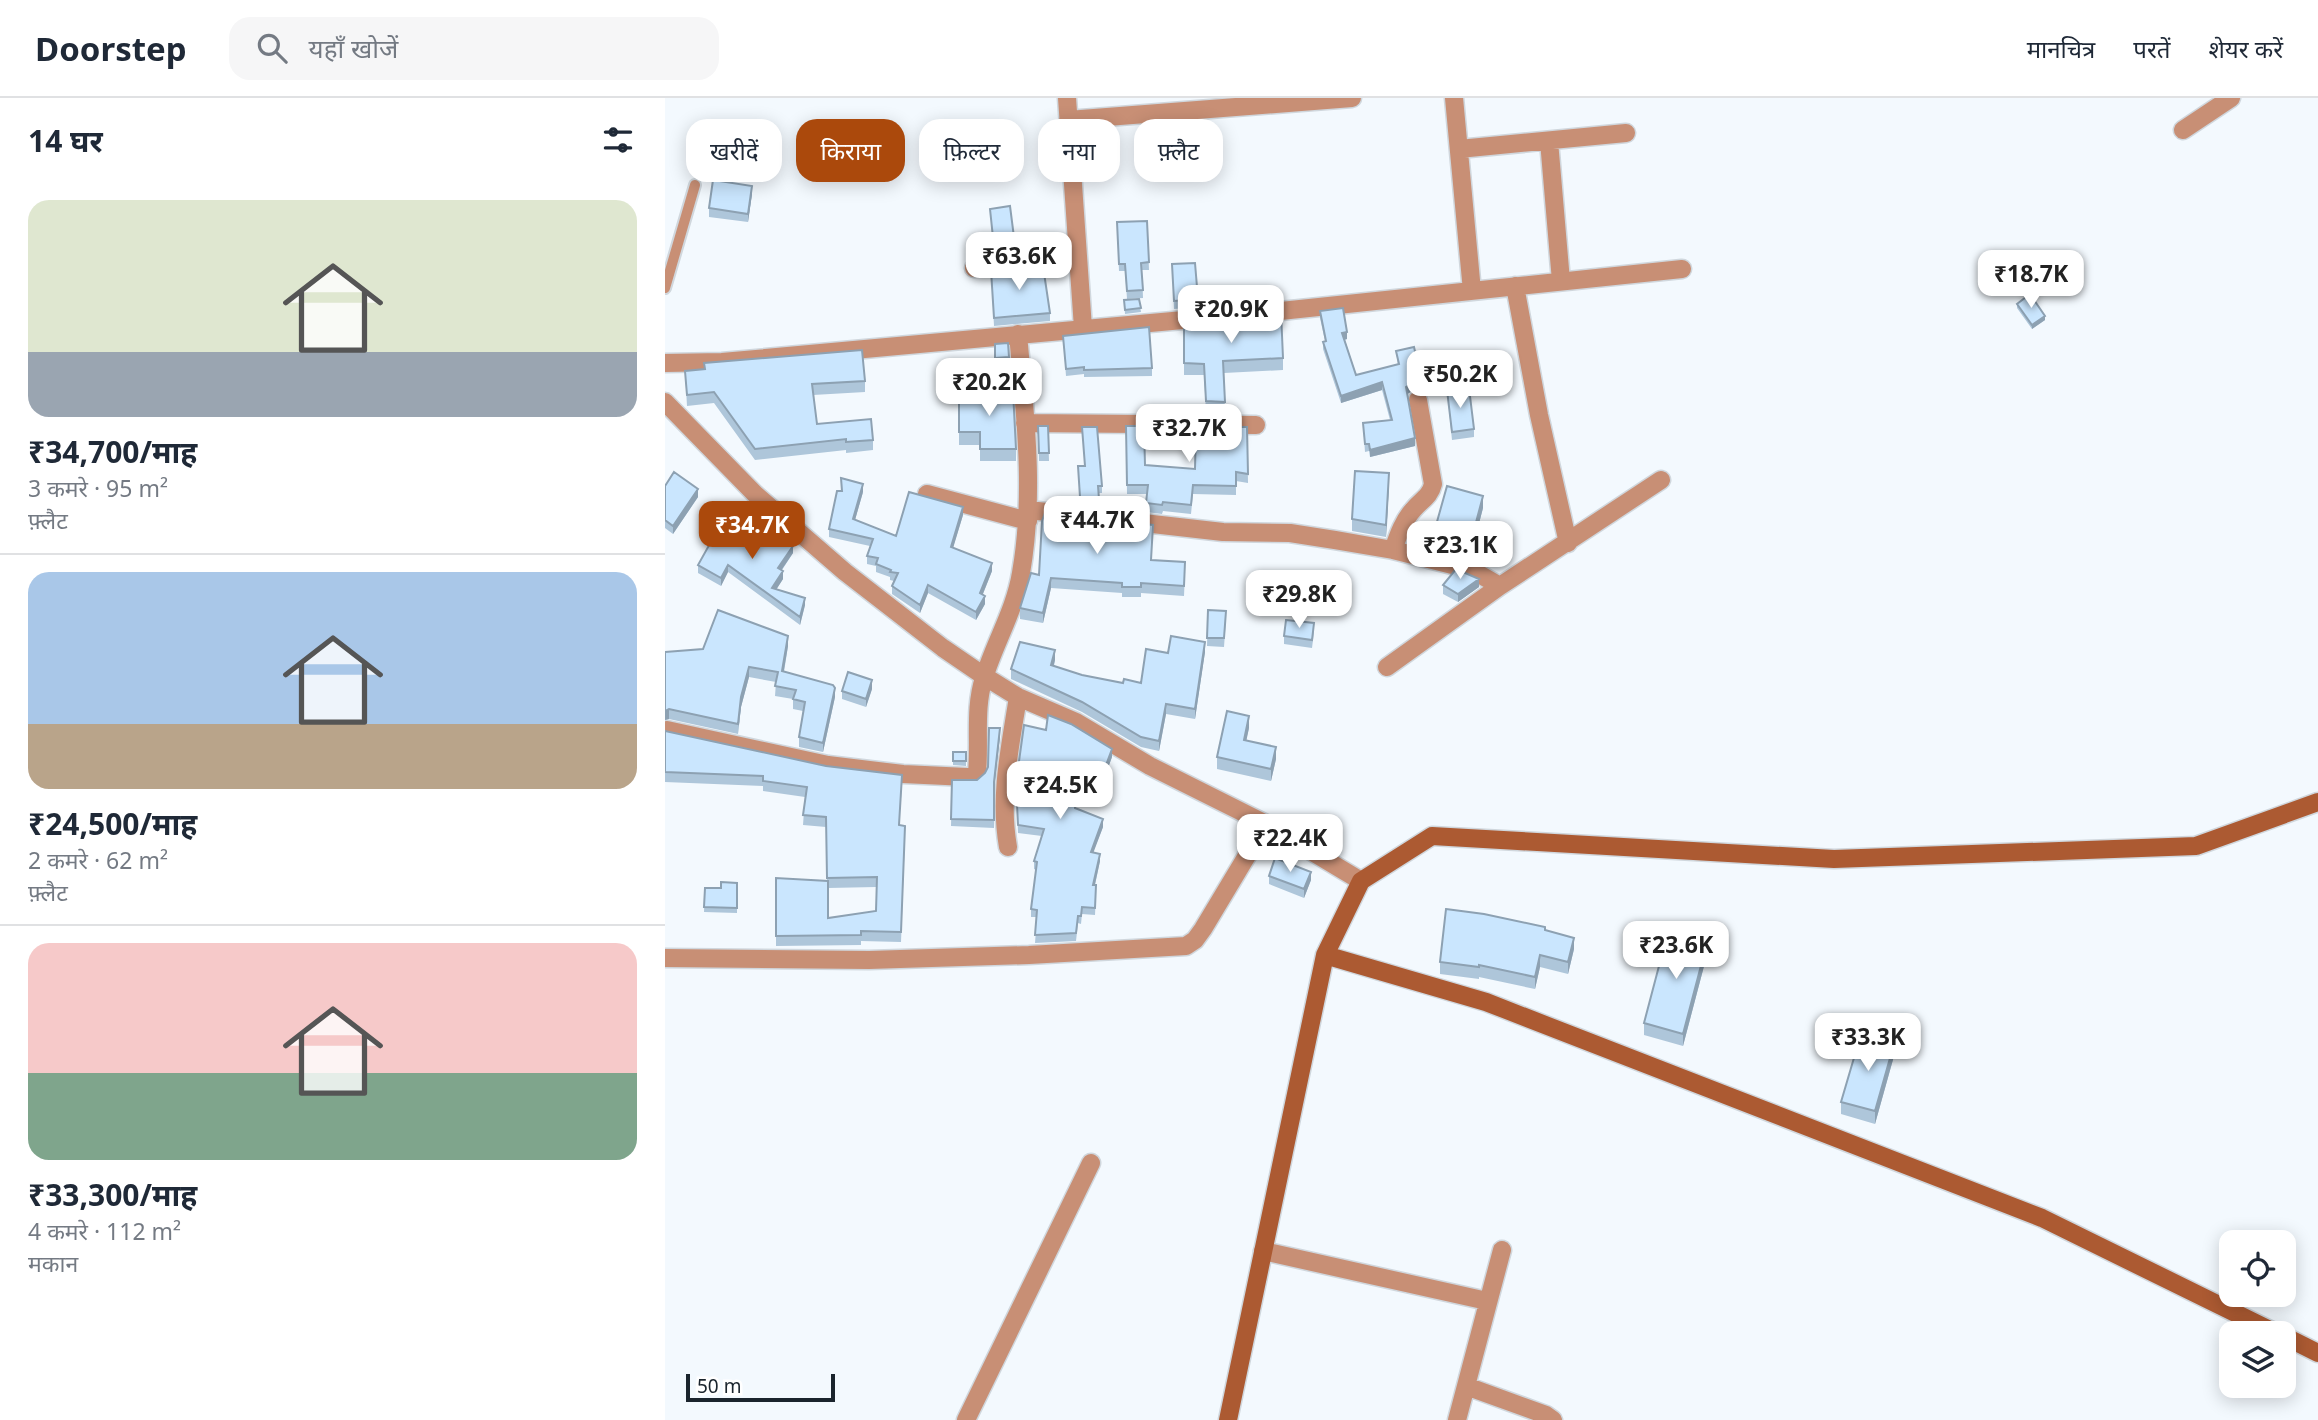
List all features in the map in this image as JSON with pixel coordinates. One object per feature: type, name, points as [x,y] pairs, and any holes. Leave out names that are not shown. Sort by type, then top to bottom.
[{"type":"street","points":[[1067,98],[1068,119]]},
{"type":"street","points":[[1078,119],[1240,102],[1352,98]]},
{"type":"street","points":[[1454,98],[1472,291]]},
{"type":"street","points":[[2183,130],[2231,98]]},
{"type":"street","points":[[1459,149],[1626,133]]},
{"type":"street","points":[[1549,141],[1561,281]]},
{"type":"street","points":[[1072,182],[1083,328]]},
{"type":"street","points":[[974,268],[1078,259]]},
{"type":"street","points":[[665,363],[722,362],[1271,312],[1682,269]]},
{"type":"street","points":[[1515,286],[1539,415],[1568,543]]},
{"type":"street","points":[[667,730],[842,767],[903,774],[973,777],[977,773],[978,709],[984,676],[1007,621],[1021,575],[1029,515],[1018,334]]},
{"type":"street","points":[[1393,550],[1399,531],[1412,510],[1431,492],[1433,484],[1418,400]]},
{"type":"street","points":[[665,402],[755,494],[845,572],[943,648],[1018,697],[1076,722],[1150,766],[1266,824],[1361,881]]},
{"type":"street","points":[[1025,422],[1257,425]]},
{"type":"street","points":[[1387,667],[1500,586],[1661,480]]},
{"type":"street","points":[[927,494],[1029,515],[1223,532],[1290,533],[1393,550],[1472,570],[1500,586]]},
{"type":"street","points":[[1008,847],[1003,806],[1018,697]]},
{"type":"street","points":[[1228,1420],[1325,955],[1361,881],[1432,836],[1834,859],[2196,846],[2318,802]]},
{"type":"street","points":[[665,958],[869,960],[1186,946],[1195,940],[1203,929],[1266,824]]},
{"type":"street","points":[[1325,955],[1486,1002],[2042,1217],[2252,1321]]},
{"type":"street","points":[[966,1420],[1091,1163]]},
{"type":"street","points":[[1457,1420],[1502,1250]]},
{"type":"street","points":[[1263,1251],[1487,1301]]},
{"type":"street","points":[[2296,1342],[2318,1353]]},
{"type":"street","points":[[1466,1386],[1546,1415],[1553,1420]]},
{"type":"lane","points":[[665,288],[695,185]]},
{"type":"building","points":[[713,182],[752,186],[748,214],[709,208]]},
{"type":"building","points":[[1010,206],[1015,245],[994,247],[990,209]]},
{"type":"building","points":[[1147,221],[1149,262],[1141,263],[1143,290],[1127,291],[1125,264],[1119,264],[1117,222]]},
{"type":"building","points":[[1195,263],[1198,299],[1174,301],[1172,264]]},
{"type":"building","points":[[1043,266],[1050,313],[994,318],[991,270]]},
{"type":"building","points":[[2030,294],[2045,316],[2032,325],[2017,304]]},
{"type":"building","points":[[1139,299],[1141,308],[1125,310],[1124,300]]},
{"type":"building","points":[[1343,308],[1347,332],[1342,333],[1356,375],[1399,364],[1396,351],[1414,347],[1422,382],[1406,387],[1415,438],[1370,450],[1369,444],[1365,444],[1363,423],[1392,420],[1382,382],[1341,396],[1323,342],[1326,341],[1320,311]]},
{"type":"building","points":[[1281,312],[1283,358],[1223,361],[1225,402],[1206,401],[1204,364],[1184,363],[1184,320]]},
{"type":"building","points":[[1149,327],[1152,368],[1066,369],[1063,336]]},
{"type":"building","points":[[1008,343],[1009,357],[995,358],[995,344]]},
{"type":"building","points":[[862,350],[865,381],[812,384],[817,424],[871,419],[873,440],[846,442],[846,439],[755,449],[714,392],[687,395],[685,371],[705,369],[704,363]]},
{"type":"building","points":[[1469,388],[1474,429],[1452,432],[1447,390]]},
{"type":"building","points":[[959,391],[1013,391],[1016,449],[980,449],[980,432],[959,432]]},
{"type":"building","points":[[1038,426],[1048,426],[1049,453],[1039,453]]},
{"type":"building","points":[[1126,426],[1144,426],[1145,465],[1195,469],[1196,427],[1247,427],[1248,474],[1236,472],[1236,486],[1193,485],[1191,505],[1146,503],[1148,485],[1127,485]]},
{"type":"building","points":[[1082,427],[1097,427],[1102,486],[1098,486],[1099,499],[1080,497],[1078,466],[1085,466]]},
{"type":"building","points":[[1355,471],[1389,473],[1386,525],[1352,519]]},
{"type":"building","points":[[674,472],[698,489],[673,526],[665,520],[665,486]]},
{"type":"building","points":[[841,478],[863,484],[853,519],[896,536],[909,492],[963,507],[951,547],[992,563],[980,593],[985,596],[976,612],[928,585],[920,605],[892,586],[898,573],[890,572],[891,570],[876,564],[878,558],[867,556],[873,539],[829,529],[837,491],[842,491]]},
{"type":"building","points":[[1447,486],[1483,496],[1470,545],[1433,536]]},
{"type":"building","points":[[1045,513],[1153,525],[1151,560],[1185,562],[1184,586],[1141,583],[1141,587],[1122,587],[1122,583],[1051,578],[1043,613],[1020,608],[1031,573],[1039,575],[1042,521]]},
{"type":"building","points":[[722,522],[757,541],[766,528],[793,546],[778,568],[783,571],[772,588],[805,598],[800,617],[728,565],[721,578],[698,565]]},
{"type":"building","points":[[1456,569],[1479,579],[1458,594],[1443,585]]},
{"type":"building","points":[[718,610],[788,636],[782,671],[833,685],[835,688],[823,743],[799,737],[805,702],[793,699],[796,690],[775,686],[778,672],[749,667],[741,697],[738,724],[669,709],[665,711],[665,652],[703,649]]},
{"type":"building","points":[[1208,610],[1226,611],[1224,638],[1207,638]]},
{"type":"building","points":[[1286,620],[1314,623],[1312,640],[1284,636]]},
{"type":"building","points":[[1171,636],[1205,642],[1195,709],[1166,704],[1159,741],[1141,737],[1082,702],[1011,669],[1020,642],[1055,650],[1051,665],[1082,675],[1123,683],[1124,679],[1141,683],[1146,649],[1168,653]]},
{"type":"building","points":[[848,672],[872,680],[866,699],[842,691]]},
{"type":"building","points":[[1227,711],[1249,716],[1244,740],[1276,747],[1271,769],[1217,757]]},
{"type":"building","points":[[1048,715],[1071,724],[1112,749],[1102,776],[1078,766],[1075,808],[1103,819],[1091,852],[1100,854],[1093,885],[1096,885],[1095,908],[1082,907],[1076,933],[1035,935],[1037,910],[1031,909],[1037,862],[1034,861],[1044,829],[1018,825],[1016,783],[1024,725],[1046,730]]},
{"type":"building","points":[[989,728],[1000,728],[994,782],[994,820],[951,819],[952,780],[977,780],[988,767]]},
{"type":"building","points":[[665,731],[826,766],[902,775],[899,825],[905,826],[901,932],[861,931],[861,935],[776,936],[776,878],[828,881],[828,918],[876,911],[877,877],[827,878],[826,817],[803,815],[807,787],[763,781],[763,776],[665,772]]},
{"type":"building","points":[[953,752],[966,752],[966,761],[953,761]]},
{"type":"building","points":[[1275,858],[1311,872],[1304,889],[1269,876]]},
{"type":"building","points":[[721,882],[737,883],[737,908],[704,907],[705,888],[721,888]]},
{"type":"building","points":[[1446,909],[1545,927],[1545,930],[1574,938],[1568,962],[1540,955],[1535,977],[1479,965],[1440,962]]},
{"type":"building","points":[[1669,928],[1708,939],[1683,1034],[1644,1023]]},
{"type":"building","points":[[1861,1034],[1894,1044],[1875,1111],[1841,1102]]}]
